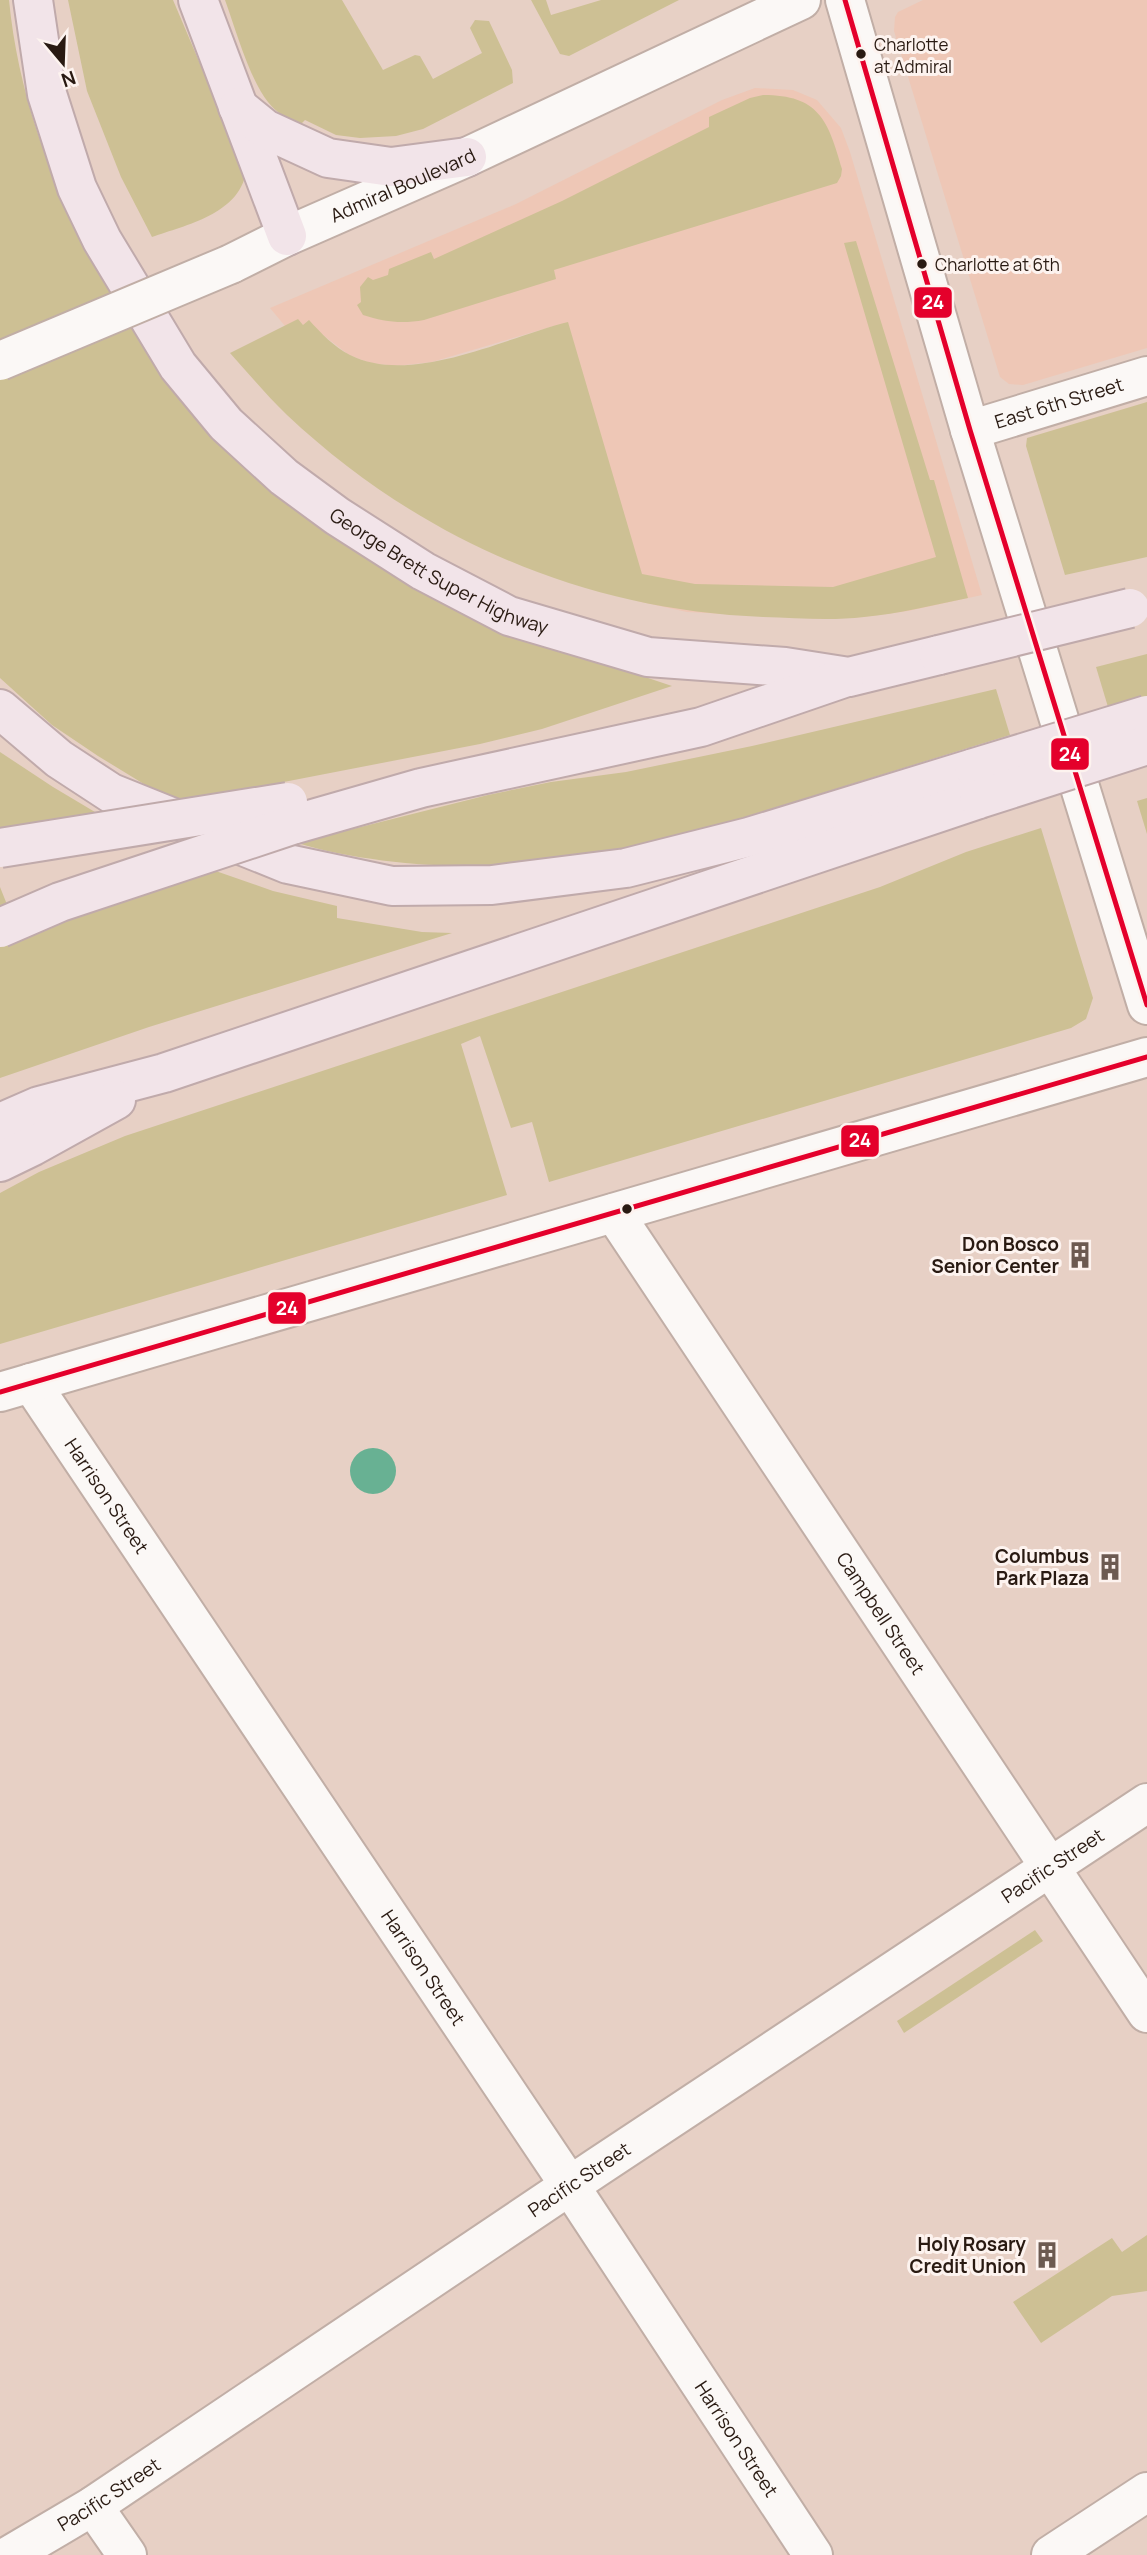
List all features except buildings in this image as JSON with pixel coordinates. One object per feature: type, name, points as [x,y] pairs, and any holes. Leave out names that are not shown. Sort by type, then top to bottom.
[{"type":"highway","name":"George Brett Super Highway","points":[[33,0],[47,94],[77,188],[103,240],[178,366],[226,424],[284,477],[337,516],[423,571],[509,616],[648,657],[785,667],[849,677],[1139,606]]},
{"type":"highway","points":[[198,0],[287,236]]},
{"type":"highway","points":[[238,107],[265,129],[328,158],[391,167],[467,157]]},
{"type":"highway","points":[[0,848],[290,814],[421,788],[701,727],[849,677]]},
{"type":"highway","points":[[0,709],[59,759],[111,793],[288,864],[392,886],[492,885],[626,868],[1147,745]]},
{"type":"highway","points":[[0,1123],[39,1106],[164,1073],[977,783],[1147,715]]},
{"type":"highway","points":[[0,928],[60,902],[290,814]]},
{"type":"highway","points":[[0,1162],[164,1073]]},
{"type":"street","name":"Admiral Boulevard","points":[[0,361],[231,264],[801,0]]},
{"type":"street","points":[[845,0],[970,430],[1147,1005]]},
{"type":"street","name":"East 6th Street","points":[[970,430],[1147,376]]},
{"type":"street","points":[[15,1387],[1147,1056]]},
{"type":"street","name":"Campbell Street","points":[[614,1213],[1147,2013]]},
{"type":"street","name":"Harrison Street","points":[[15,1387],[570,2186],[813,2555]]},
{"type":"street","name":"Pacific Street","points":[[10,2555],[93,2506],[1147,1802]]},
{"type":"street","points":[[1051,2555],[1147,2492]]},
{"type":"street","points":[[93,2506],[127,2555]]},
{"type":"shaded area","points":[[0,0],[9,0],[14,39],[32,116],[59,190],[76,227],[148,354],[209,425],[573,653],[672,686],[542,729],[480,744],[175,803],[52,725],[0,678]]},
{"type":"shaded area","points":[[68,0],[173,0],[246,172],[233,198],[222,208],[195,222],[152,237],[121,177],[87,91]]},
{"type":"shaded area","points":[[225,0],[342,0],[383,70],[415,55],[420,56],[433,79],[482,53],[470,28],[475,20],[489,21],[512,70],[513,83],[423,129],[396,136],[360,138],[336,135],[305,120],[299,126],[275,109],[261,92]]},
{"type":"shaded area","points":[[531,0],[546,0],[551,15],[601,0],[679,0],[569,56],[560,54]]},
{"type":"shaded area","points":[[923,0],[1147,0],[1147,348],[1023,385],[1009,384],[1000,377],[894,31],[898,12]]},
{"type":"shaded area","points":[[755,88],[793,90],[817,100],[841,128],[982,595],[908,611],[824,619],[687,612],[637,601],[554,326],[432,362],[396,366],[370,363],[349,355],[298,320],[285,326],[270,308],[516,204],[722,100]]},
{"type":"shaded area","points":[[763,95],[797,100],[809,105],[818,114],[832,137],[842,169],[837,183],[554,270],[556,279],[424,320],[401,322],[378,319],[363,315],[357,305],[361,302],[360,287],[368,277],[373,280],[388,275],[389,269],[431,252],[434,259],[562,201],[709,127],[709,117],[750,98]]},
{"type":"shaded area","points":[[856,241],[930,480],[934,480],[968,598],[877,616],[839,619],[763,617],[696,611],[631,600],[568,583],[507,560],[448,532],[392,498],[338,459],[287,415],[230,353],[298,319],[303,325],[309,320],[333,344],[350,355],[375,363],[401,365],[458,356],[568,322],[642,574],[695,584],[833,587],[936,557],[844,243]]},
{"type":"shaded area","points":[[1147,402],[1147,557],[1065,575],[1026,446],[1027,438]]},
{"type":"shaded area","points":[[1147,654],[1147,696],[1108,707],[1096,667]]},
{"type":"shaded area","points":[[996,689],[1010,735],[708,828],[618,852],[540,863],[456,866],[373,859],[297,843],[488,795],[551,782],[626,772],[752,746]]},
{"type":"shaded area","points":[[0,752],[53,787],[100,815],[0,832]]},
{"type":"shaded area","points":[[1147,798],[1147,834],[1137,801]]},
{"type":"shaded area","points":[[1041,828],[1093,998],[1086,1019],[1071,1028],[549,1182],[532,1122],[511,1128],[480,1036],[461,1044],[507,1195],[0,1344],[0,1193],[39,1172],[125,1136],[880,887],[966,852]]},
{"type":"shaded area","points":[[210,869],[273,891],[337,906],[337,918],[422,932],[452,933],[149,1027],[0,1078],[0,887],[20,937]]},
{"type":"shaded area","points":[[373,1448],[389,1455],[396,1471],[389,1487],[373,1494],[357,1487],[350,1471],[357,1455]]},
{"type":"shaded area","points":[[1035,1930],[1043,1941],[904,2033],[897,2021]]},
{"type":"shaded area","points":[[1147,2235],[1147,2291],[1112,2296],[1041,2343],[1013,2302],[1112,2238],[1122,2252]]},
{"type":"transit line","name":"24","points":[[845,0],[970,430],[1147,1005]]},
{"type":"transit line","name":"24","points":[[0,1392],[1147,1057]]},
{"type":"place","name":"Charlotte at Admiral","points":[[861,54]]},
{"type":"place","name":"Charlotte at 6th","points":[[922,264]]},
{"type":"place","name":"Don Bosco Senior Center","points":[[1080,1255]]},
{"type":"place","name":"Columbus Park Plaza","points":[[1110,1567]]},
{"type":"place","name":"Holy Rosary Credit Union","points":[[1047,2255]]}]
